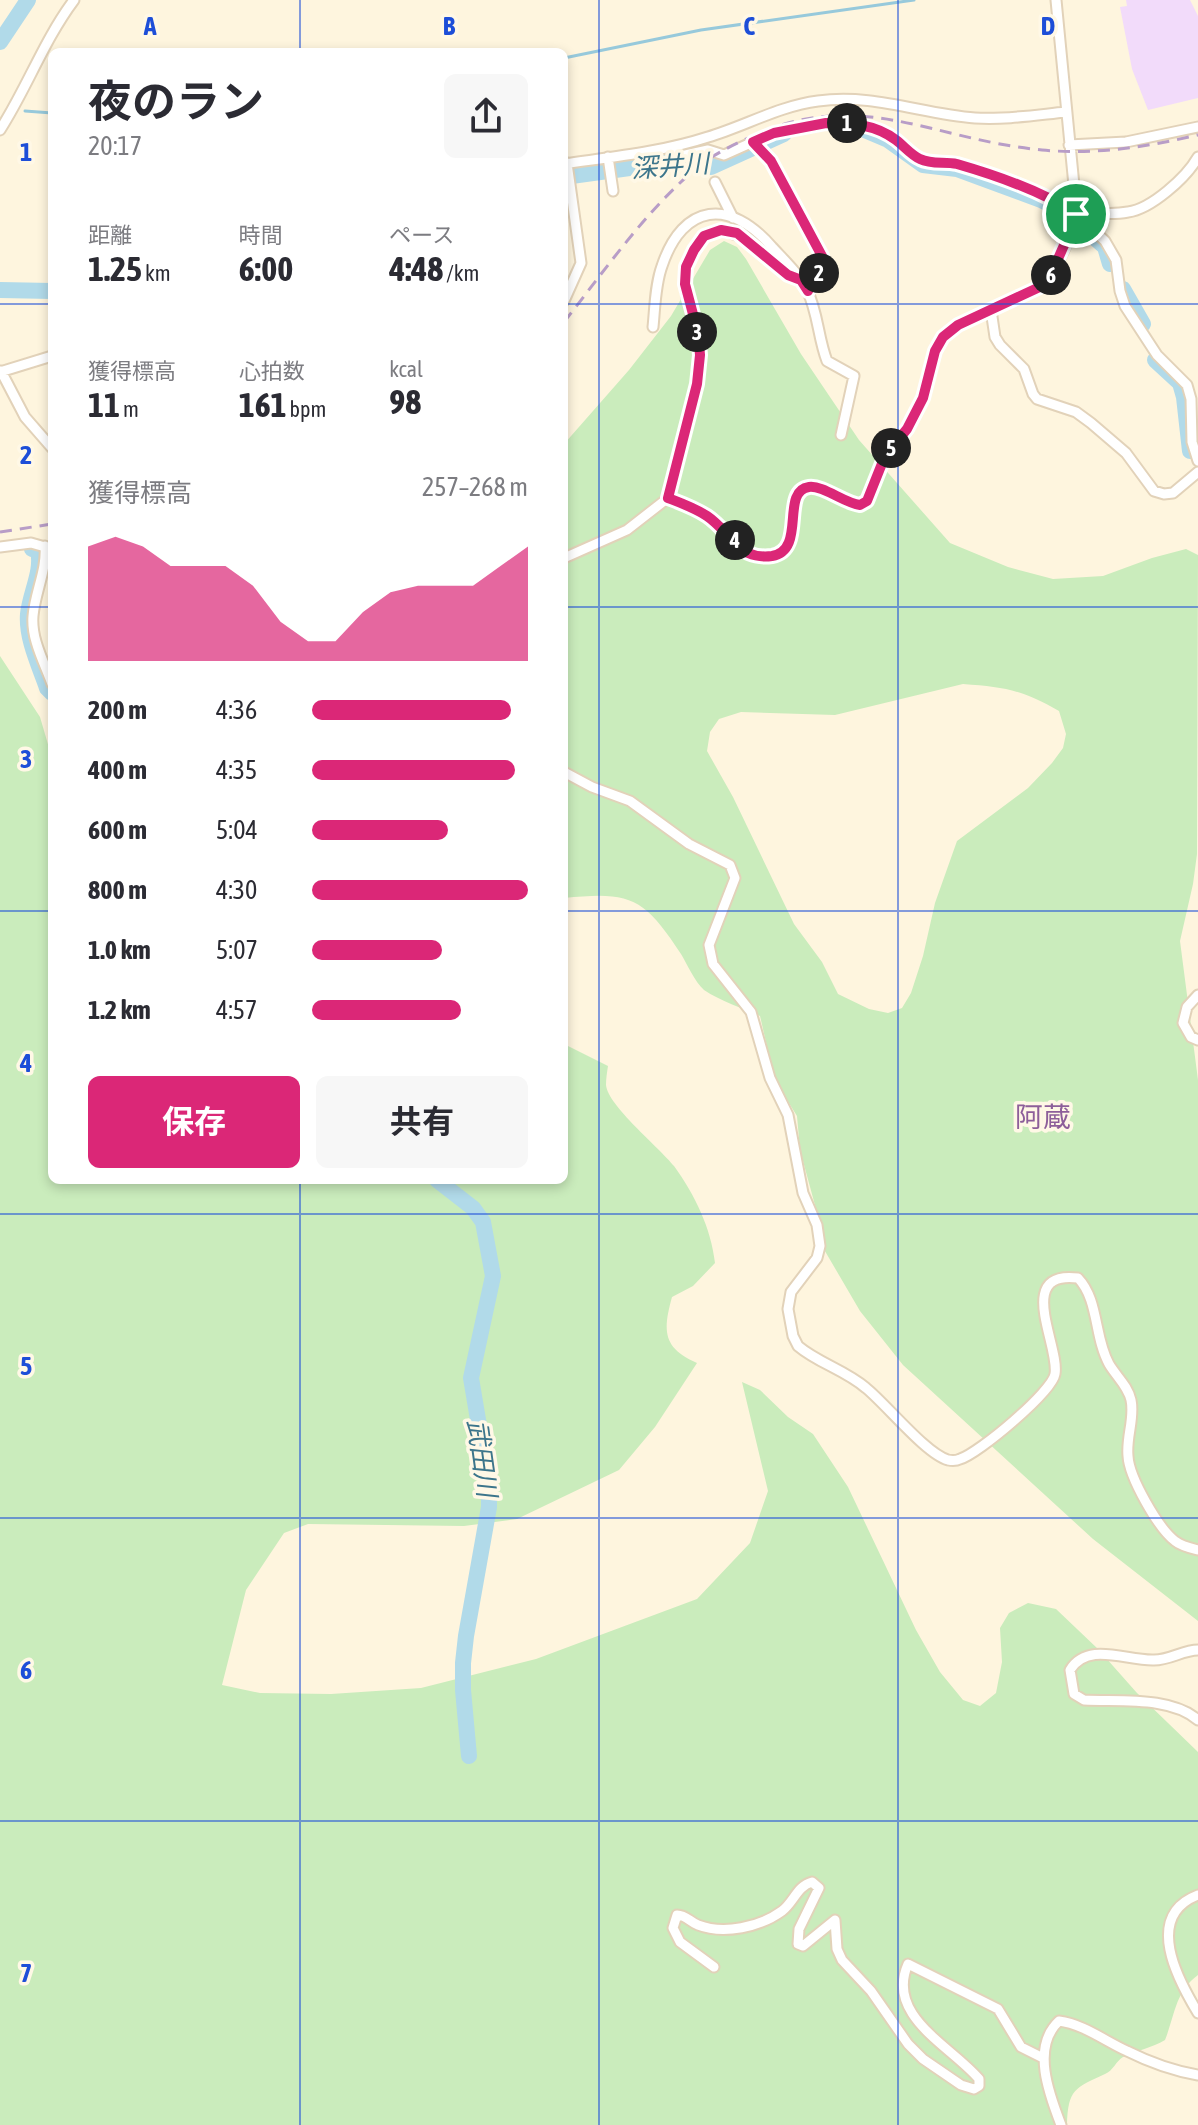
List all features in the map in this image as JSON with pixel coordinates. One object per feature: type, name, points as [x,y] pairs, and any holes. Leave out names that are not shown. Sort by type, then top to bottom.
[{"type":"street","points":[[0,130],[24,91],[58,22],[74,0]]},
{"type":"street","points":[[668,498],[708,516],[749,553],[762,557],[776,555],[786,548],[791,536],[797,496],[802,490],[811,486],[822,489],[848,504],[860,505],[867,501],[885,456],[907,429],[923,398],[935,351],[943,337],[958,325],[1044,285],[1075,217],[1056,0]]},
{"type":"street","points":[[568,164],[675,146],[709,137],[782,108],[816,101],[847,98],[875,100],[977,118],[1066,112]]},
{"type":"street","points":[[675,146],[676,154],[681,156],[713,149],[724,155],[755,145],[774,133],[826,123],[859,123],[885,133],[920,160],[960,165],[1033,190],[1105,241],[1116,260],[1125,306],[1157,355],[1187,385],[1191,399],[1192,442],[1198,461]]},
{"type":"street","points":[[1069,145],[1126,142],[1198,127]]},
{"type":"street","points":[[755,145],[771,161],[822,256],[824,265],[808,291]]},
{"type":"street","points":[[608,157],[613,191]]},
{"type":"street","points":[[1075,217],[1141,209],[1181,180],[1198,157]]},
{"type":"street","points":[[568,177],[581,263],[568,292]]},
{"type":"street","points":[[715,182],[733,218]]},
{"type":"street","points":[[653,327],[661,268],[683,229],[694,218],[712,213],[748,225],[766,240],[808,291],[827,361],[854,376],[841,435]]},
{"type":"street","points":[[568,556],[627,530],[668,498],[697,384],[700,355],[698,333],[685,284],[686,267],[704,236],[721,230],[737,233],[788,275],[801,280]]},
{"type":"street","points":[[991,310],[995,337],[1024,369],[1033,394],[1045,403],[1076,412],[1104,433],[1126,453],[1154,491],[1173,493],[1198,472]]},
{"type":"street","points":[[48,357],[0,372],[25,417],[48,443]]},
{"type":"street","points":[[0,547],[17,543],[48,548],[33,617],[34,636],[48,673]]},
{"type":"street","points":[[568,774],[630,801],[689,844],[730,865],[735,878],[709,945],[713,964],[751,1012],[770,1078],[788,1115],[803,1193],[817,1225],[820,1246],[817,1258],[791,1292],[788,1309],[798,1346],[865,1387],[931,1450],[945,1459],[961,1459],[1015,1419],[1048,1389],[1055,1375],[1055,1359],[1043,1299],[1047,1287],[1056,1280],[1078,1278],[1090,1295],[1093,1317],[1108,1363],[1131,1397],[1133,1409],[1128,1456],[1132,1473],[1164,1530],[1177,1542],[1198,1550]]},
{"type":"street","points":[[1198,995],[1187,1007],[1183,1023],[1191,1037],[1198,1040]]},
{"type":"street","points":[[1198,1650],[1152,1661],[1089,1655],[1076,1660],[1070,1670],[1074,1694],[1084,1700],[1171,1707],[1190,1713],[1198,1720]]},
{"type":"street","points":[[714,1967],[680,1942],[673,1928],[677,1915],[682,1914],[695,1924],[710,1928],[761,1924],[788,1906],[801,1887],[812,1882],[819,1888],[799,1929],[798,1944],[803,1946],[810,1942],[835,1920],[837,1949],[842,1960],[871,1991],[902,2036],[923,2059],[961,2085],[974,2089],[979,2086],[979,2079],[972,2071],[918,2022],[902,1986],[908,1964],[998,2009],[1021,2047],[1043,2058]]},
{"type":"street","points":[[1198,1895],[1189,1898],[1175,1914],[1168,1931],[1168,1947],[1177,1972],[1198,2013]]},
{"type":"street","points":[[1061,2125],[1043,2058],[1048,2031],[1059,2021],[1072,2023],[1129,2052],[1198,2075]]},
{"type":"shaded area","points":[[1126,0],[1190,0],[1198,16],[1198,98],[1148,110],[1132,69],[1120,7],[1127,6]]},
{"type":"green space","points":[[724,241],[737,247],[801,354],[859,440],[950,543],[1008,567],[1053,579],[1103,576],[1186,549],[1198,555],[1197,854],[1180,941],[1198,1080],[1198,1621],[1093,1539],[903,1365],[860,1311],[822,1246],[819,1220],[800,1150],[797,1116],[772,1068],[760,1016],[704,990],[668,935],[645,909],[620,898],[568,898],[568,439],[671,316],[710,250]],"holes":[[[963,684],[1002,688],[1034,698],[1059,711],[1066,734],[1063,748],[1028,788],[957,841],[935,903],[911,993],[902,1008],[888,1013],[869,1009],[838,994],[822,962],[794,924],[733,797],[707,751],[710,732],[719,719],[741,712],[835,715]]]},
{"type":"green space","points":[[0,656],[40,717],[48,744],[48,1184],[568,1184],[568,1046],[608,1066],[606,1085],[609,1094],[624,1115],[682,1177],[701,1212],[713,1250],[715,1263],[693,1286],[672,1297],[667,1319],[671,1344],[697,1363],[655,1427],[619,1470],[517,1519],[464,1526],[308,1524],[284,1533],[246,1590],[222,1685],[260,1693],[331,1694],[421,1688],[536,1659],[697,1599],[750,1543],[768,1491],[742,1382],[760,1390],[788,1417],[813,1434],[848,1487],[916,1630],[940,1672],[963,1700],[980,1706],[996,1693],[1002,1662],[1000,1628],[1009,1613],[1028,1603],[1056,1609],[1198,1752],[1198,1975],[1180,1996],[1165,2040],[1123,2057],[1108,2073],[1075,2091],[1069,2104],[1067,2125],[0,2125]]},
{"type":"waterway","points":[[0,42],[28,0]]},
{"type":"waterway","points":[[568,57],[701,30],[914,0]]},
{"type":"waterway","points":[[25,111],[48,113]]},
{"type":"waterway","name":"深井川","points":[[862,129],[888,140],[923,165],[957,169],[1064,211],[1105,247],[1110,264]]},
{"type":"waterway","name":"深井川","points":[[568,176],[695,159],[711,167],[784,134]]},
{"type":"waterway","name":"深井川","points":[[1123,289],[1143,324]]},
{"type":"waterway","name":"深井川","points":[[0,290],[48,291]]},
{"type":"waterway","name":"深井川","points":[[1155,360],[1180,383],[1190,451]]},
{"type":"waterway","name":"武田川","points":[[32,549],[38,551],[39,566],[28,614],[29,632],[48,689]]},
{"type":"waterway","name":"武田川","points":[[442,1184],[473,1208],[483,1222],[493,1276],[471,1378],[489,1485],[489,1507],[463,1663],[469,1756]]},
{"type":"railway","points":[[568,317],[661,201],[699,166],[721,151],[786,124],[824,117],[860,116],[895,120],[1002,144],[1062,151],[1120,149],[1198,135]]},
{"type":"railway","points":[[0,532],[48,525]]},
{"type":"district","name":"阿蔵","points":[[1043,1117]]},
{"type":"route","points":[[859,123],[895,139],[920,160],[960,165],[1033,190],[1076,214],[1044,285],[958,325],[943,337],[935,351],[923,398],[907,429],[885,456],[867,501],[860,505],[848,504],[822,489],[811,486],[802,490],[797,496],[791,536],[786,548],[776,555],[762,557],[749,553],[708,516],[668,498],[697,384],[700,355],[698,333],[685,284],[686,267],[694,250],[704,236],[721,230],[737,233],[788,275],[801,280],[808,291],[824,265],[771,161],[753,142],[800,127],[859,123]]}]
